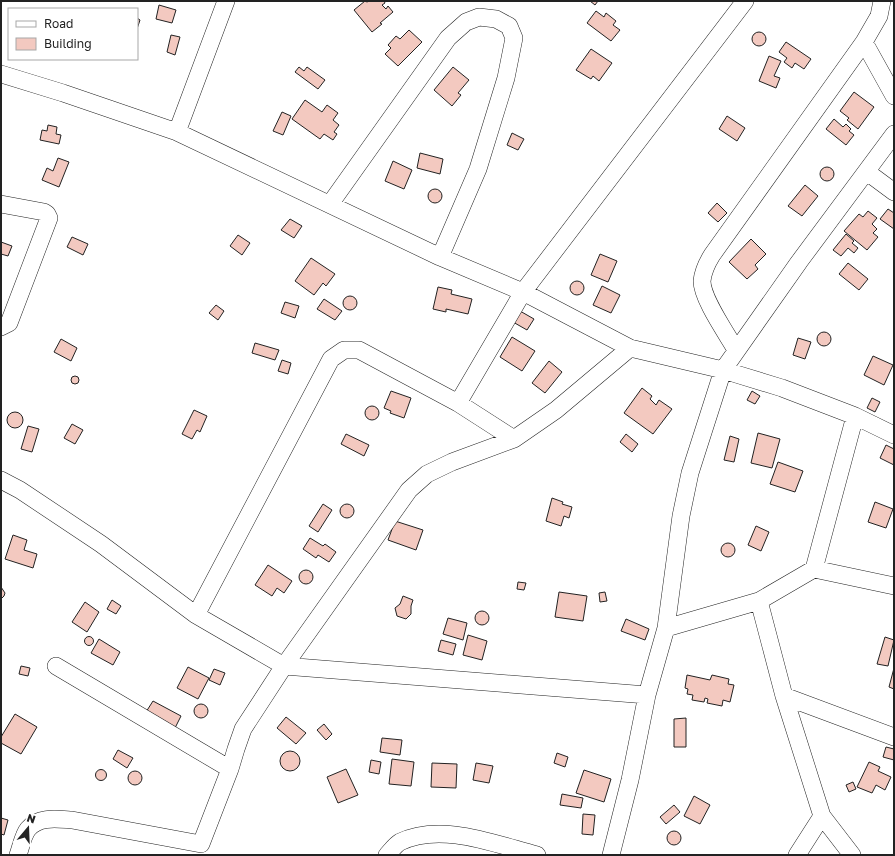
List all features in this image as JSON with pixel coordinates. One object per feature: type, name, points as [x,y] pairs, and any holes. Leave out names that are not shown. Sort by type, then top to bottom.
[{"type":"street","points":[[177,132],[226,1]]},
{"type":"street","points":[[458,403],[523,292],[745,1]]},
{"type":"street","points":[[736,350],[704,295],[702,282],[704,269],[712,255],[864,42],[878,16],[882,1]]},
{"type":"street","points":[[330,204],[448,38],[466,22],[479,17],[496,19],[509,26],[514,38],[506,78],[478,169],[440,257]]},
{"type":"street","points":[[864,42],[894,96]]},
{"type":"street","points":[[1,74],[63,93],[177,132],[440,257],[523,292],[630,348],[723,370],[782,388],[855,416],[894,436]]},
{"type":"street","points":[[611,855],[630,780],[648,695],[666,628],[681,516],[690,473],[723,370],[799,262],[894,134]]},
{"type":"street","points":[[867,172],[894,192]]},
{"type":"street","points":[[1,204],[44,212],[49,218],[9,323],[1,328]]},
{"type":"street","points":[[18,855],[27,830],[36,822],[52,818],[72,820],[196,849],[230,770],[244,729],[284,666],[409,490],[427,474],[452,462],[514,439],[556,410],[630,348]]},
{"type":"street","points":[[196,616],[331,359],[344,350],[359,350],[458,403],[514,439]]},
{"type":"street","points":[[814,569],[855,416]]},
{"type":"street","points":[[1,480],[20,490],[101,544],[196,616],[284,666],[648,695]]},
{"type":"street","points":[[666,628],[760,601],[814,569],[894,586]]},
{"type":"street","points":[[760,601],[784,696],[822,816],[852,855]]},
{"type":"street","points":[[56,666],[230,770]]},
{"type":"street","points":[[784,696],[894,737]]},
{"type":"street","points":[[797,855],[822,816]]},
{"type":"street","points":[[387,855],[398,843],[422,835],[459,835],[537,855]]},
{"type":"building","points":[[365,1],[384,1],[385,3],[382,5],[386,9],[388,6],[393,12],[372,32],[354,10]]},
{"type":"building","points":[[590,1],[598,1],[595,5]]},
{"type":"building","points":[[159,5],[176,10],[172,23],[156,19]]},
{"type":"building","points":[[596,11],[604,17],[606,13],[616,21],[613,25],[620,30],[611,41],[587,23]]},
{"type":"building","points":[[409,30],[422,42],[398,66],[385,54],[391,48],[388,45],[396,36],[400,39]]},
{"type":"building","points":[[756,32],[762,32],[766,36],[766,42],[762,46],[756,46],[752,42],[752,36]]},
{"type":"building","points":[[171,35],[180,37],[175,55],[167,52]]},
{"type":"building","points":[[786,42],[811,59],[804,69],[795,63],[792,68],[784,62],[787,58],[779,52]]},
{"type":"building","points":[[591,49],[612,63],[599,81],[593,76],[591,79],[576,70]]},
{"type":"building","points":[[769,56],[781,61],[774,76],[780,78],[776,88],[759,81]]},
{"type":"building","points":[[299,67],[304,71],[307,67],[325,80],[318,89],[295,72]]},
{"type":"building","points":[[453,67],[469,80],[458,93],[461,95],[452,106],[434,90]]},
{"type":"building","points":[[854,92],[874,107],[858,129],[847,120],[849,118],[840,111]]},
{"type":"building","points":[[305,100],[322,112],[327,105],[338,113],[333,120],[339,125],[334,132],[337,134],[333,140],[324,134],[320,139],[292,119]]},
{"type":"building","points":[[282,112],[291,116],[283,135],[273,131]]},
{"type":"building","points":[[727,116],[745,128],[737,141],[719,129]]},
{"type":"building","points":[[834,119],[843,127],[846,124],[851,129],[849,131],[854,135],[846,145],[826,129]]},
{"type":"building","points":[[48,125],[57,127],[56,134],[61,135],[59,144],[40,140],[42,130],[47,131]]},
{"type":"building","points":[[512,133],[524,139],[518,150],[507,145]]},
{"type":"building","points":[[420,153],[443,159],[440,174],[417,168]]},
{"type":"building","points":[[58,158],[69,162],[59,187],[42,180],[47,168],[53,171]]},
{"type":"building","points":[[393,161],[412,170],[404,189],[385,181]]},
{"type":"building","points":[[824,167],[830,167],[834,171],[834,177],[830,181],[824,181],[820,177],[820,171]]},
{"type":"building","points":[[805,185],[818,196],[802,216],[788,206]]},
{"type":"building","points":[[432,189],[438,189],[442,193],[442,199],[438,203],[432,203],[428,199],[428,193]]},
{"type":"building","points":[[717,203],[727,213],[718,222],[708,213]]},
{"type":"building","points":[[888,209],[894,213],[894,229],[880,219]]},
{"type":"building","points":[[868,211],[877,218],[872,224],[877,229],[873,233],[878,237],[867,250],[844,231],[859,214],[863,217]]},
{"type":"building","points":[[290,219],[302,226],[294,238],[281,230]]},
{"type":"building","points":[[846,234],[854,241],[852,243],[858,248],[854,253],[848,248],[841,256],[833,250]]},
{"type":"building","points":[[238,235],[250,243],[242,255],[230,246]]},
{"type":"building","points":[[72,237],[88,244],[83,255],[67,247]]},
{"type":"building","points":[[751,239],[766,254],[755,265],[758,269],[747,279],[729,262]]},
{"type":"building","points":[[1,242],[12,246],[8,256],[1,254]]},
{"type":"building","points":[[600,254],[617,261],[608,282],[591,275]]},
{"type":"building","points":[[311,258],[335,274],[326,286],[323,283],[314,295],[295,281]]},
{"type":"building","points":[[848,263],[868,279],[859,290],[839,274]]},
{"type":"building","points":[[574,281],[580,281],[584,285],[584,291],[580,295],[574,295],[570,291],[570,285]]},
{"type":"building","points":[[602,286],[620,295],[611,313],[593,305]]},
{"type":"building","points":[[438,287],[452,290],[451,294],[472,299],[468,314],[446,309],[446,312],[433,309]]},
{"type":"building","points":[[347,296],[353,296],[357,300],[357,306],[353,310],[347,310],[343,306],[343,300]]},
{"type":"building","points":[[324,299],[342,311],[335,320],[317,309]]},
{"type":"building","points":[[285,302],[299,306],[295,318],[281,313]]},
{"type":"building","points":[[216,305],[224,311],[218,320],[209,313]]},
{"type":"building","points":[[520,311],[534,319],[527,330],[513,322]]},
{"type":"building","points":[[821,332],[827,332],[831,336],[831,342],[827,346],[821,346],[817,342],[817,336]]},
{"type":"building","points":[[512,337],[535,351],[522,371],[500,357]]},
{"type":"building","points":[[798,338],[811,342],[805,359],[793,355]]},
{"type":"building","points":[[61,339],[77,348],[71,361],[54,352]]},
{"type":"building","points":[[255,343],[279,350],[275,360],[252,353]]},
{"type":"building","points":[[873,356],[893,365],[884,385],[864,375]]},
{"type":"building","points":[[282,360],[291,363],[288,374],[278,371]]},
{"type":"building","points":[[549,361],[562,372],[545,393],[532,383]]},
{"type":"building","points":[[73,376],[77,376],[79,380],[77,384],[73,384],[71,382],[71,378]]},
{"type":"building","points":[[642,388],[652,396],[650,399],[656,405],[659,400],[672,409],[653,434],[624,413]]},
{"type":"building","points":[[391,391],[411,398],[404,418],[390,413],[391,411],[384,408]]},
{"type":"building","points":[[752,391],[760,396],[755,404],[747,400]]},
{"type":"building","points":[[872,398],[880,402],[875,412],[867,408]]},
{"type":"building","points":[[369,406],[375,406],[379,410],[379,416],[375,420],[369,420],[365,416],[365,410]]},
{"type":"building","points":[[194,410],[207,416],[200,432],[197,430],[192,439],[182,434]]},
{"type":"building","points":[[15,412],[22,417],[23,420],[18,427],[15,428],[8,423],[7,420],[12,413]]},
{"type":"building","points":[[72,424],[83,430],[75,444],[64,438]]},
{"type":"building","points":[[28,426],[39,429],[32,452],[21,449]]},
{"type":"building","points":[[758,433],[780,439],[772,468],[751,463]]},
{"type":"building","points":[[346,434],[369,445],[364,456],[341,444]]},
{"type":"building","points":[[626,434],[638,444],[632,452],[620,442]]},
{"type":"building","points":[[730,436],[739,439],[734,462],[724,460]]},
{"type":"building","points":[[886,445],[894,449],[894,465],[880,458]]},
{"type":"building","points":[[778,462],[803,471],[795,492],[770,484]]},
{"type":"building","points":[[552,498],[563,502],[562,504],[572,507],[569,518],[564,516],[561,526],[546,521]]},
{"type":"building","points":[[875,502],[893,509],[886,528],[868,522]]},
{"type":"building","points":[[323,504],[332,510],[318,532],[309,526]]},
{"type":"building","points":[[344,504],[350,504],[354,508],[354,514],[350,518],[344,518],[340,514],[340,508]]},
{"type":"building","points":[[395,521],[423,530],[416,550],[388,540]]},
{"type":"building","points":[[756,526],[769,532],[761,551],[748,545]]},
{"type":"building","points":[[13,535],[27,540],[24,550],[37,554],[33,568],[5,559]]},
{"type":"building","points":[[310,538],[323,546],[325,544],[336,552],[329,562],[318,555],[316,558],[303,549]]},
{"type":"building","points":[[725,543],[731,543],[735,547],[735,553],[731,557],[725,557],[721,553],[721,547]]},
{"type":"building","points":[[268,565],[292,581],[284,593],[277,588],[272,596],[255,585]]},
{"type":"building","points":[[303,570],[309,570],[313,574],[313,580],[309,584],[303,584],[299,580],[299,574]]},
{"type":"building","points":[[518,582],[526,583],[524,590],[517,589]]},
{"type":"building","points":[[1,587],[5,593],[1,599]]},
{"type":"building","points":[[559,592],[587,596],[583,621],[555,617]]},
{"type":"building","points":[[605,592],[607,601],[600,602],[599,593]]},
{"type":"building","points":[[403,596],[413,600],[411,614],[406,619],[397,616],[395,608],[400,604]]},
{"type":"building","points":[[112,600],[121,606],[116,614],[107,609]]},
{"type":"building","points":[[85,602],[99,612],[87,632],[72,622]]},
{"type":"building","points":[[479,611],[485,611],[489,615],[489,621],[485,625],[479,625],[475,621],[475,615]]},
{"type":"building","points":[[448,618],[467,623],[463,640],[443,634]]},
{"type":"building","points":[[626,619],[649,629],[645,640],[621,631]]},
{"type":"building","points":[[468,635],[487,641],[482,660],[463,655]]},
{"type":"building","points":[[89,636],[94,641],[89,646],[84,641]]},
{"type":"building","points":[[885,637],[894,640],[888,666],[877,664]]},
{"type":"building","points":[[99,639],[120,652],[113,665],[91,653]]},
{"type":"building","points":[[441,640],[456,644],[453,655],[438,651]]},
{"type":"building","points":[[21,666],[30,668],[28,676],[19,674]]},
{"type":"building","points":[[188,667],[209,678],[198,699],[177,688]]},
{"type":"building","points":[[894,668],[894,689],[889,687]]},
{"type":"building","points":[[214,669],[225,673],[220,685],[209,680]]},
{"type":"building","points":[[687,675],[710,680],[712,675],[729,679],[728,684],[734,685],[730,702],[723,700],[722,706],[707,703],[708,699],[705,698],[704,702],[692,700],[693,695],[687,694],[688,689],[685,688]]},
{"type":"building","points":[[153,701],[181,716],[175,728],[146,712]]},
{"type":"building","points":[[198,704],[204,704],[208,708],[208,714],[204,718],[198,718],[194,714],[194,708]]},
{"type":"building","points":[[15,714],[37,727],[21,754],[1,743],[1,737]]},
{"type":"building","points":[[286,717],[306,733],[296,744],[277,728]]},
{"type":"building","points":[[686,718],[686,747],[674,747],[674,719]]},
{"type":"building","points":[[324,724],[332,734],[326,740],[317,730]]},
{"type":"building","points":[[382,738],[402,740],[400,755],[380,752]]},
{"type":"building","points":[[886,747],[894,749],[894,760],[883,757]]},
{"type":"building","points":[[118,750],[133,758],[127,768],[113,759]]},
{"type":"building","points":[[290,751],[297,754],[300,761],[297,768],[290,771],[283,768],[280,761],[283,754]]},
{"type":"building","points":[[557,753],[568,757],[565,767],[554,763]]},
{"type":"building","points":[[392,759],[414,762],[411,786],[389,784]]},
{"type":"building","points":[[371,760],[381,762],[379,774],[369,772]]},
{"type":"building","points":[[869,762],[880,767],[878,771],[891,777],[885,790],[876,785],[872,793],[857,787]]},
{"type":"building","points":[[432,763],[457,764],[456,788],[431,787]]},
{"type":"building","points":[[476,763],[493,766],[489,783],[473,780]]},
{"type":"building","points":[[101,769],[105,771],[107,775],[105,779],[101,781],[97,779],[95,775],[97,771]]},
{"type":"building","points":[[346,769],[358,795],[338,803],[327,777]]},
{"type":"building","points":[[584,770],[611,779],[604,802],[576,793]]},
{"type":"building","points":[[132,771],[138,771],[142,775],[142,781],[138,785],[132,785],[128,781],[128,775]]},
{"type":"building","points":[[853,782],[856,789],[849,792],[846,785]]},
{"type":"building","points":[[562,794],[583,798],[581,808],[560,805]]},
{"type":"building","points":[[694,796],[710,805],[700,824],[684,816]]},
{"type":"building","points":[[674,805],[680,812],[666,824],[660,817]]},
{"type":"building","points":[[583,814],[595,815],[593,835],[582,834]]},
{"type":"building","points":[[1,818],[8,820],[4,835],[1,834]]},
{"type":"building","points":[[671,831],[677,831],[681,835],[681,841],[677,845],[671,845],[667,841],[667,835]]}]
